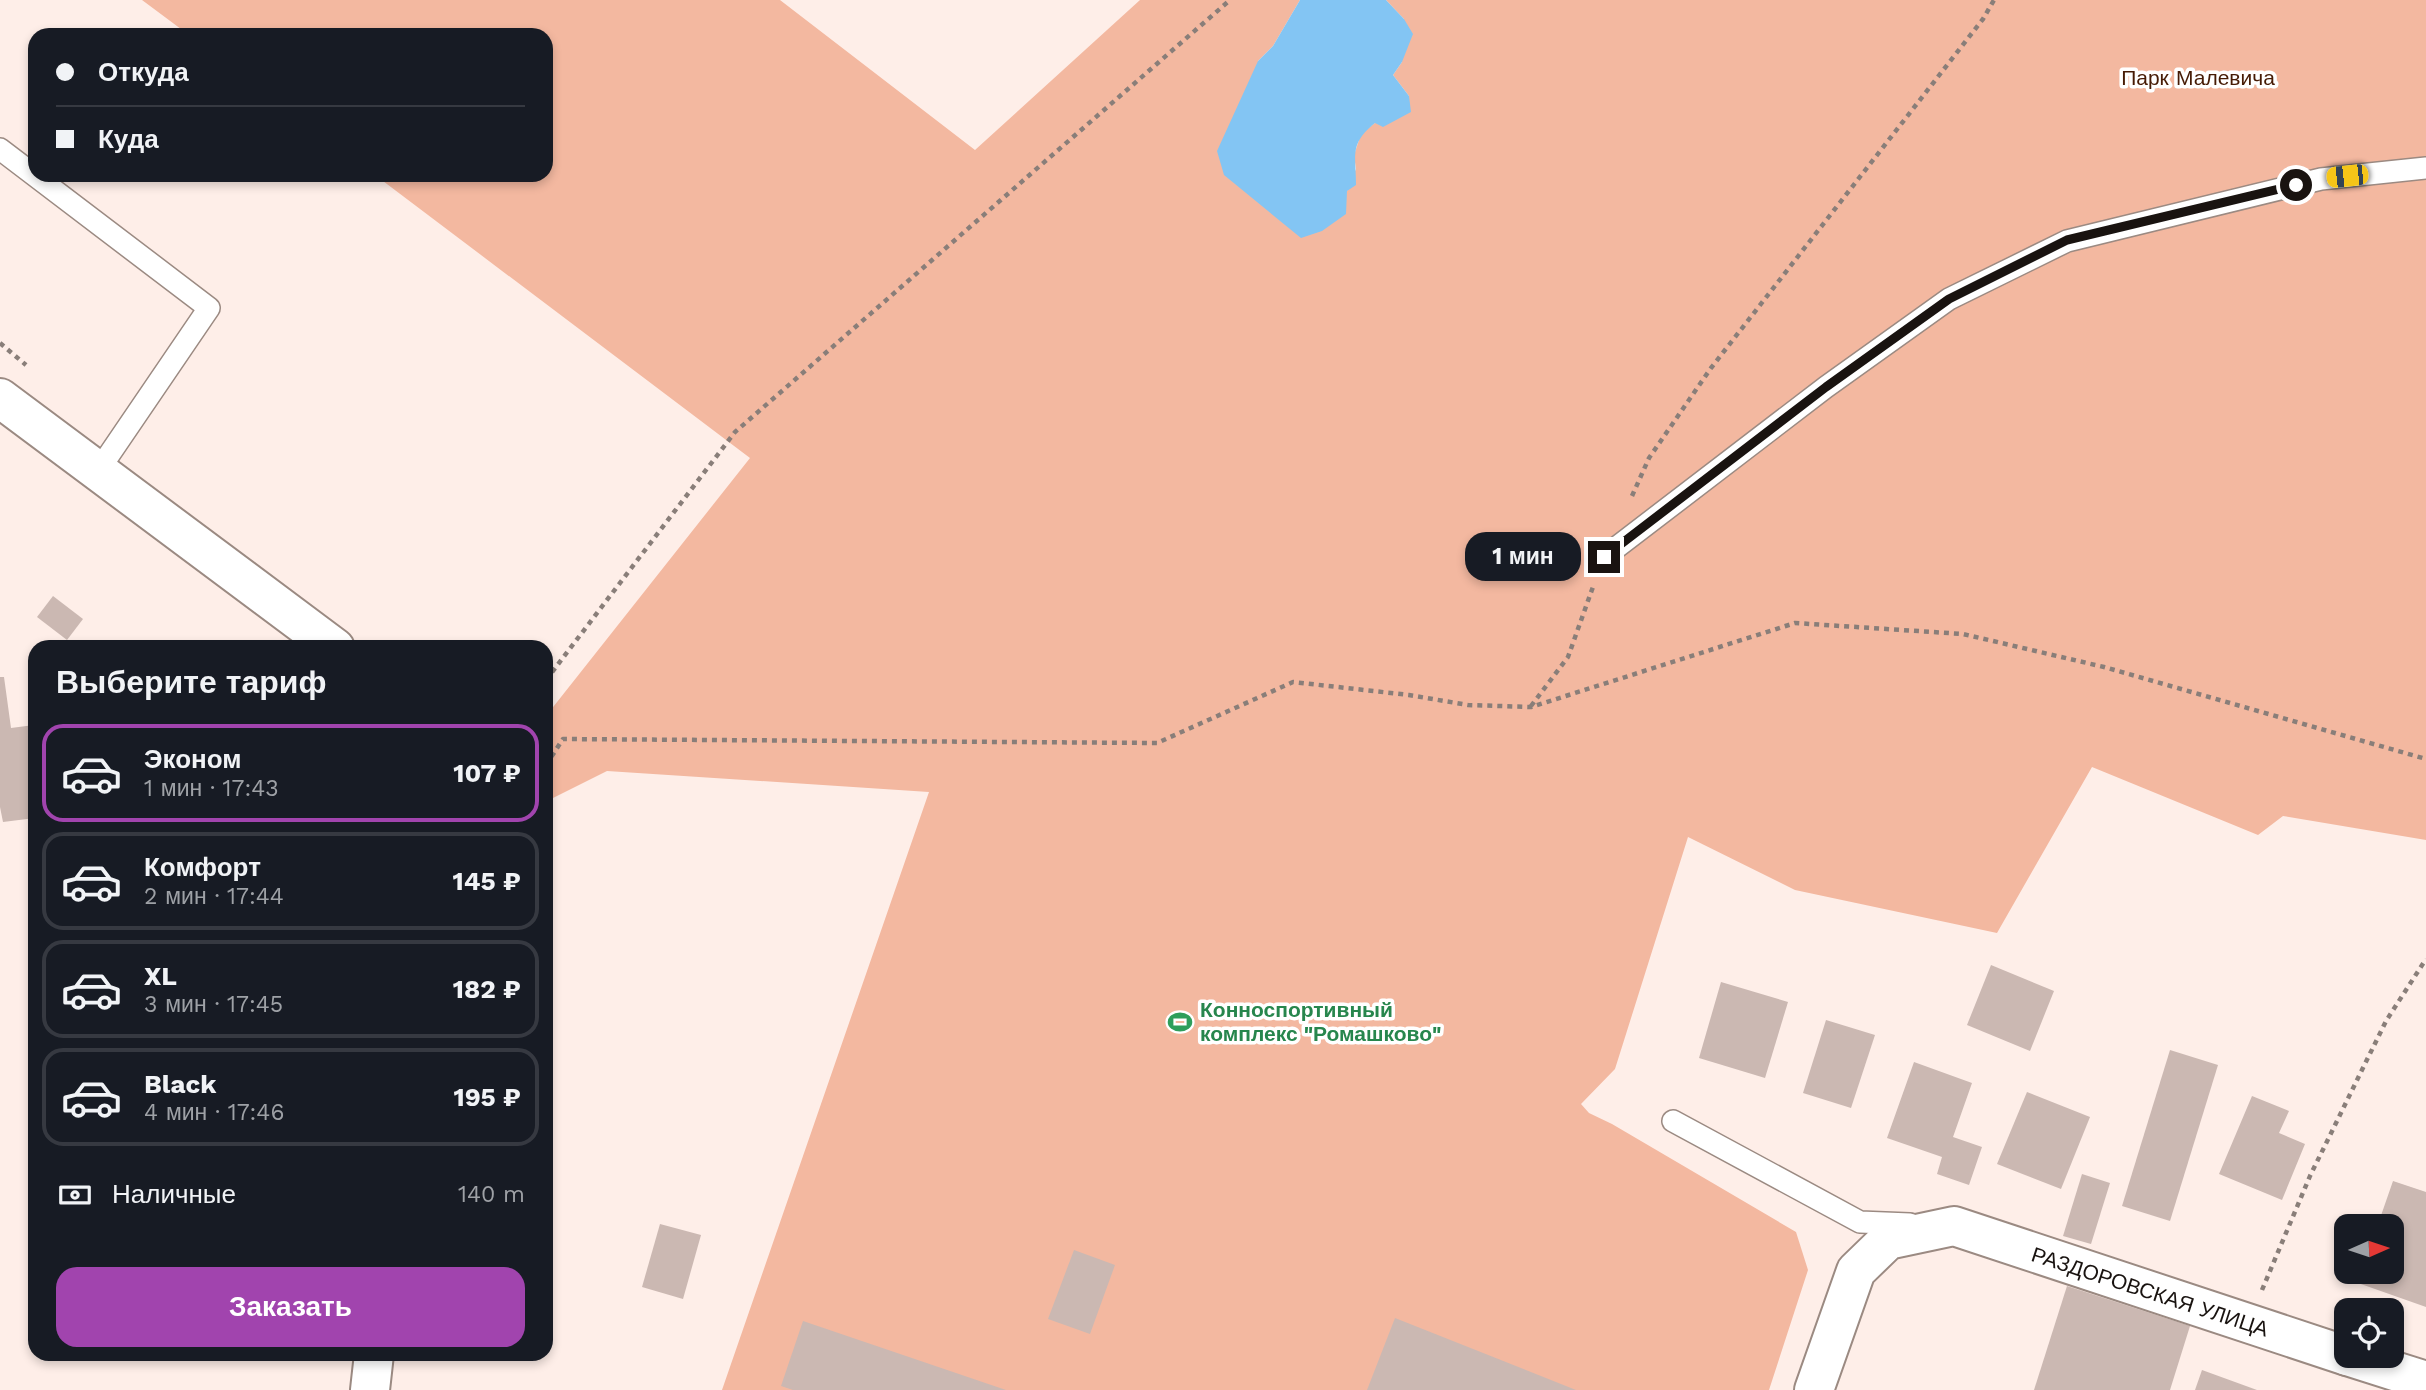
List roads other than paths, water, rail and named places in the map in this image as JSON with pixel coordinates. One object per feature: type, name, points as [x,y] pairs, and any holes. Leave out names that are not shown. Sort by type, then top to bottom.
[{"type":"street","points":[[0,398],[324,640]]},
{"type":"street","points":[[1814,1390],[1856,1271],[1888,1240],[1954,1226]]},
{"type":"street","name":"РАЗДОРОВСКАЯ УЛИЦА","points":[[1954,1226],[2334,1352]]},
{"type":"street","points":[[370,1390],[373,1361]]},
{"type":"street","name":"РАЗДОРОВСКАЯ УЛИЦА","points":[[2385,1368],[2426,1381]]},
{"type":"lane","points":[[0,149],[28,170]]},
{"type":"lane","points":[[1604,557],[1826,387],[1949,299],[2067,240],[2321,179],[2426,168]]},
{"type":"lane","points":[[43,182],[209,308],[98,471]]},
{"type":"lane","points":[[1673,1121],[1860,1222],[1954,1226]]},
{"type":"water","points":[[1300,0],[1386,0],[1404,19],[1413,34],[1402,62],[1393,75],[1409,96],[1411,112],[1383,127],[1375,123],[1367,130],[1356,151],[1356,185],[1347,191],[1346,214],[1322,231],[1301,238],[1224,175],[1217,151],[1258,61],[1273,46]]},
{"type":"place","name":"Конноспортивный комплекс \"Ромашково\"","points":[[1180,1022]]},
{"type":"park label","name":"Парк Малевича","points":[[2198,78]]}]
